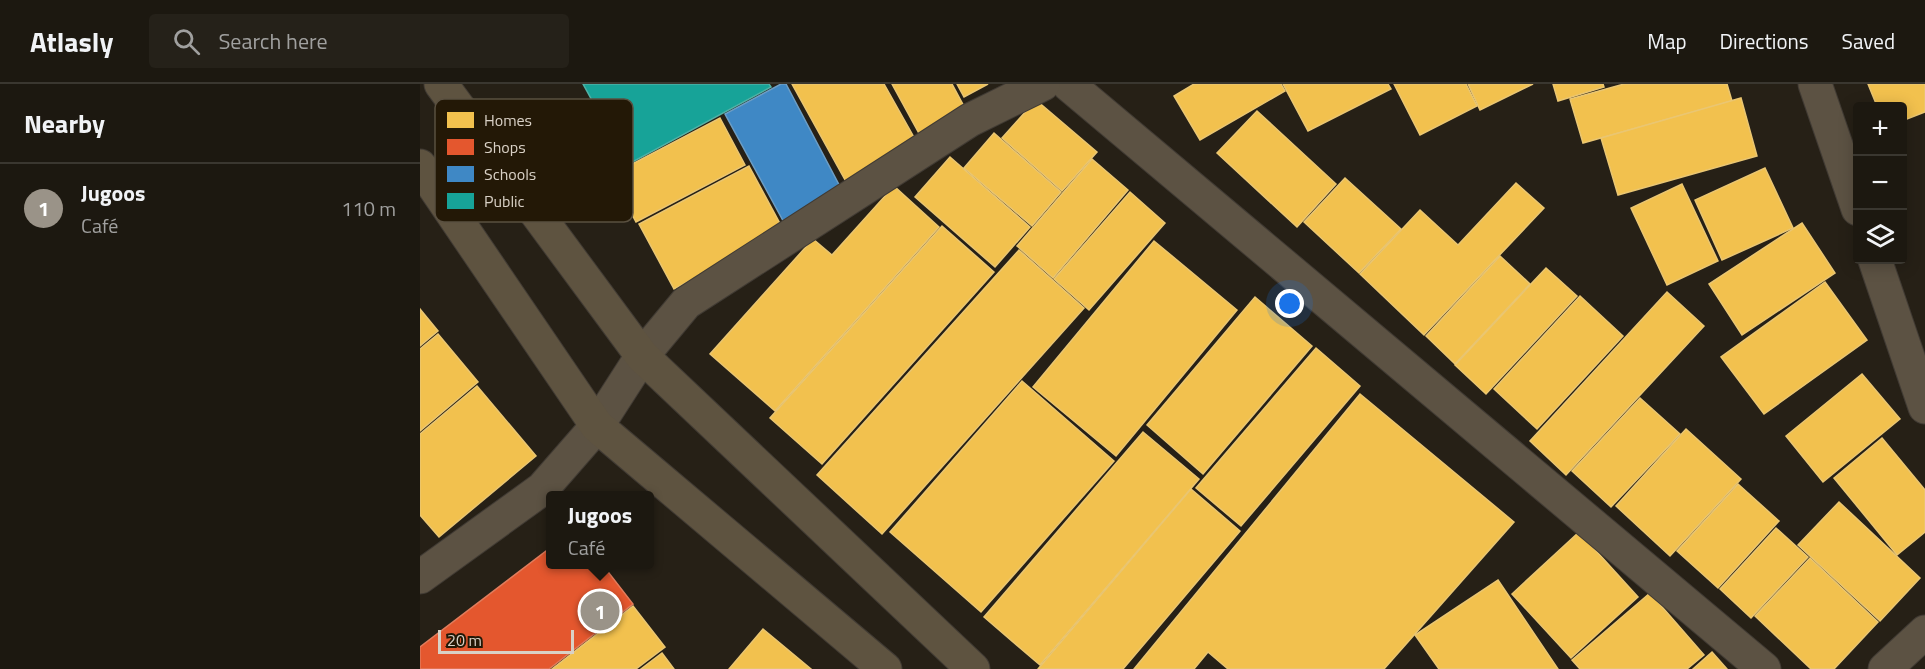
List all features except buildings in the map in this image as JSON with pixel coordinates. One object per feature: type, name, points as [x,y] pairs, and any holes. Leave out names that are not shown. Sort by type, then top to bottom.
[{"type":"main road","points":[[441,84],[452,99]]},
{"type":"main road","points":[[420,166],[435,188]]},
{"type":"main road","points":[[458,222],[597,426],[885,669]]},
{"type":"main road","points":[[543,222],[642,356],[973,669]]},
{"type":"street","points":[[420,578],[542,489],[597,426],[642,356],[686,303],[970,120],[1043,84]]},
{"type":"street","points":[[1068,84],[1764,669]]},
{"type":"street","points":[[1815,84],[1853,197]]},
{"type":"street","points":[[1876,264],[1925,407]]},
{"type":"street","points":[[1886,669],[1925,632]]},
{"type":"place","name":"Jugoos","points":[[600,611]]}]
